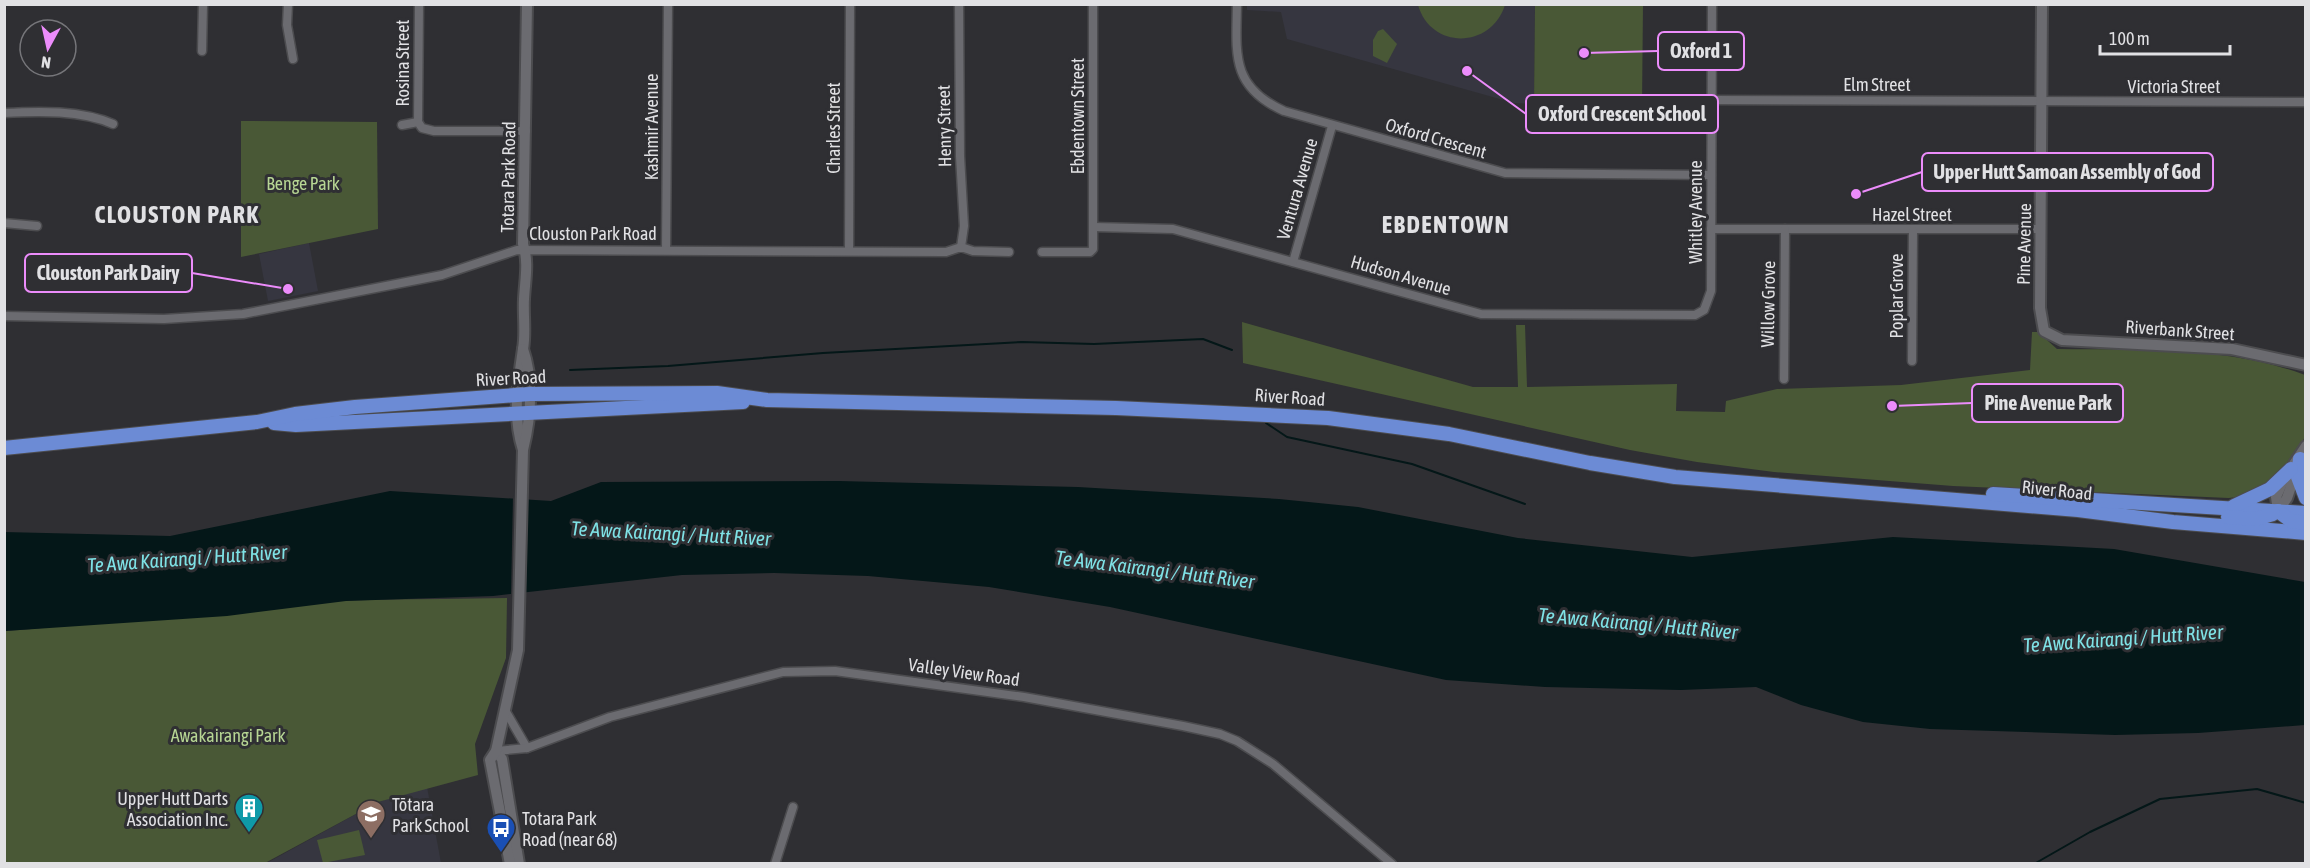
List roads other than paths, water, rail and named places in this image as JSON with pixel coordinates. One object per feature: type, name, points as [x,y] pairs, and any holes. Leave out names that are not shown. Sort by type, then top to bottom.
[{"type":"highway","name":"River Road","points":[[4,448],[257,422],[295,414],[367,406],[523,395],[717,393],[767,400],[1116,408],[1328,418],[1449,434],[1659,475],[2078,510],[2173,522],[2306,533]]},
{"type":"highway","name":"River Road","points":[[257,422],[296,425],[523,411],[721,405],[767,400]]},
{"type":"highway","points":[[2300,456],[2298,477],[2306,498]]},
{"type":"highway","points":[[2229,508],[2270,489],[2300,456]]},
{"type":"highway","name":"River Road","points":[[1805,486],[2039,496],[2306,513]]},
{"type":"highway","points":[[2078,510],[2256,519],[2278,511],[2290,521],[2306,523]]},
{"type":"street","points":[[202,51],[203,4]]},
{"type":"street","points":[[288,4],[287,25],[293,59]]},
{"type":"street","name":"Rosina Street","points":[[419,4],[418,122],[422,128],[434,131],[526,131]]},
{"type":"street","name":"Totara Park Road","points":[[510,864],[490,760],[496,751],[518,650],[523,395],[528,363],[523,349],[527,4]]},
{"type":"street","name":"Kashmir Avenue","points":[[666,249],[668,4]]},
{"type":"street","name":"Charles Street","points":[[849,251],[850,4]]},
{"type":"street","name":"Henry Street","points":[[960,4],[963,226],[961,247]]},
{"type":"street","name":"Ebdentown Street","points":[[1042,252],[1090,252],[1094,245],[1093,4]]},
{"type":"street","name":"Oxford Crescent","points":[[1237,4],[1238,65],[1248,86],[1268,104],[1332,126],[1505,173],[1711,175]]},
{"type":"street","name":"Whitley Avenue","points":[[1704,310],[1711,291],[1712,4]]},
{"type":"street","name":"Pine Avenue","points":[[2042,4],[2041,320],[2044,332],[2051,337]]},
{"type":"street","name":"Elm Street","points":[[1712,100],[2042,102]]},
{"type":"street","name":"Victoria Street","points":[[2042,102],[2306,102]]},
{"type":"street","points":[[4,113],[98,118],[113,124]]},
{"type":"street","name":"Rosina Street","points":[[402,125],[418,122]]},
{"type":"street","name":"Ventura Avenue","points":[[1293,262],[1332,126]]},
{"type":"street","points":[[4,223],[37,226]]},
{"type":"street","name":"Hudson Avenue","points":[[1094,227],[1173,228],[1481,314],[1677,316],[1695,315],[1704,310]]},
{"type":"street","name":"Hazel Street","points":[[1711,229],[1912,231],[2041,229]]},
{"type":"street","name":"Willow Grove","points":[[1784,379],[1785,229]]},
{"type":"street","name":"Poplar Grove","points":[[1912,231],[1912,361]]},
{"type":"street","name":"Clouston Park Road","points":[[4,316],[146,319],[243,314],[442,275],[517,250],[946,252],[961,247],[973,251],[1009,252]]},
{"type":"street","name":"Riverbank Street","points":[[2051,337],[2062,340],[2232,349],[2306,364]]},
{"type":"street","points":[[2278,511],[2287,498],[2300,456]]},
{"type":"street","name":"Valley View Road","points":[[496,751],[527,748],[610,717],[783,672],[836,671],[1024,697],[1220,734],[1264,757],[1392,864]]},
{"type":"street","points":[[505,710],[527,748]]},
{"type":"street","points":[[496,751],[502,759],[519,864]]},
{"type":"street","points":[[775,864],[793,807]]},
{"type":"water","name":"Te Awa Kairangi / Hutt River","points":[[839,481],[1078,487],[1279,499],[1358,507],[1518,538],[1692,557],[1893,537],[2114,549],[2305,582],[2305,725],[2198,733],[2115,735],[1930,729],[1863,722],[1801,705],[1756,687],[1681,690],[1545,687],[1446,680],[1110,607],[989,587],[868,576],[774,573],[682,575],[493,596],[346,601],[227,616],[5,631],[4,532],[170,536],[390,491],[551,501],[601,482]]},
{"type":"waterway","points":[[570,370],[668,366],[823,353],[1022,342],[1094,344],[1203,339],[1232,350]]},
{"type":"waterway","points":[[1266,423],[1287,437],[1412,464],[1525,504]]},
{"type":"waterway","points":[[2034,864],[2090,832],[2160,799],[2257,789],[2306,803]]},
{"type":"place","name":"Oxford 1","points":[[1584,53]]},
{"type":"place","name":"Oxford Crescent School","points":[[1467,71]]},
{"type":"place","name":"Upper Hutt Samoan Assembly of God","points":[[1856,194]]},
{"type":"place","name":"Clouston Park Dairy","points":[[288,289]]},
{"type":"place","name":"Pine Avenue Park","points":[[1892,406]]},
{"type":"place","name":"Upper Hutt Darts Association Inc.","points":[[249,834]]},
{"type":"place","name":"Tōtara Park School","points":[[371,840]]},
{"type":"place","name":"Totara Park Road (near 68)","points":[[501,854]]},
{"type":"district","name":"CLOUSTON PARK","points":[[177,214]]},
{"type":"district","name":"EBDENTOWN","points":[[1446,224]]},
{"type":"park label","name":"Benge Park","points":[[303,183]]},
{"type":"park label","name":"Awakairangi Park","points":[[228,735]]}]
